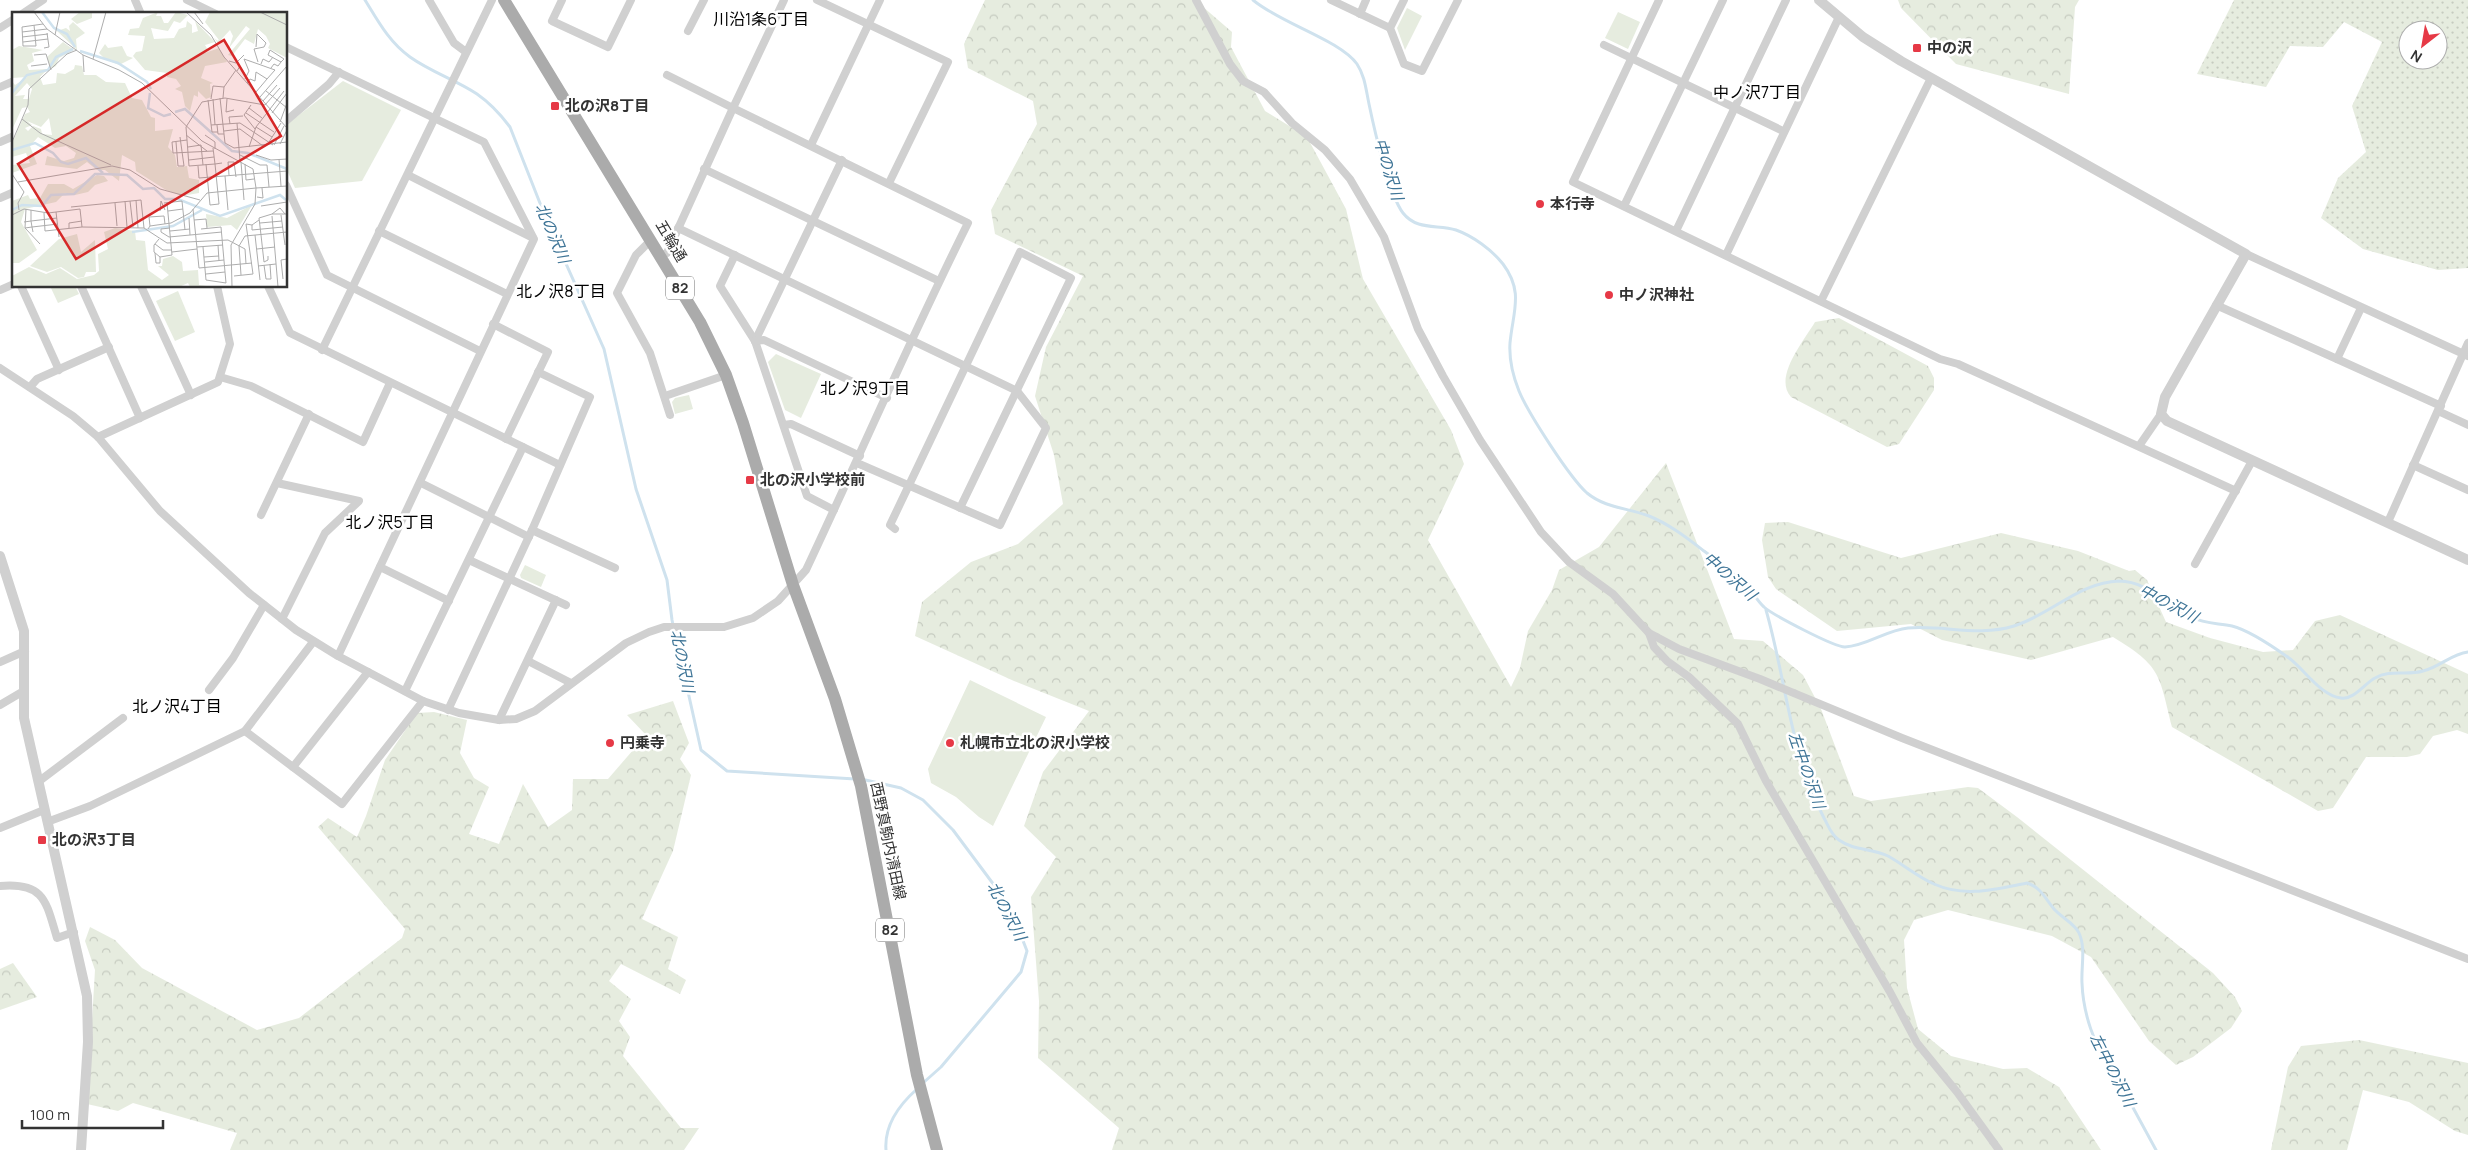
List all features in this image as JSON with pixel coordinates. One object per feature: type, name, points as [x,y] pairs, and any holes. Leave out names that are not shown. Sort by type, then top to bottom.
[{"type":"main road","name":"五輪通","points":[[504,0],[700,322],[726,375],[744,423],[793,585],[800,602]]},
{"type":"main road","name":"西野真駒内清田線","points":[[800,602],[835,699],[861,786],[917,1075],[937,1150]]},
{"type":"street","points":[[25,12],[43,0]]},
{"type":"street","points":[[187,0],[211,12]]},
{"type":"street","points":[[429,0],[454,43],[466,52]]},
{"type":"street","points":[[322,350],[492,0]]},
{"type":"street","points":[[562,0],[552,21],[608,47],[631,0]]},
{"type":"street","points":[[688,31],[704,0]]},
{"type":"street","points":[[660,256],[666,253],[784,0]]},
{"type":"street","points":[[817,0],[948,62],[889,183]]},
{"type":"street","points":[[811,145],[880,0]]},
{"type":"street","points":[[1196,0],[1230,64],[1243,82],[1264,92],[1292,123],[1325,150],[1350,179],[1384,237],[1418,329],[1443,376],[1480,440],[1541,532],[1569,562],[1613,594],[1649,633],[1679,650],[1760,679],[1902,738],[2468,959]]},
{"type":"street","points":[[1332,0],[1390,28],[1404,64],[1422,71],[1458,0]]},
{"type":"street","points":[[1360,14],[1366,0]]},
{"type":"street","points":[[1390,28],[1404,0]]},
{"type":"street","points":[[1660,0],[1573,182],[1940,359],[1958,364],[2236,491]]},
{"type":"street","points":[[1624,206],[1723,0]]},
{"type":"street","points":[[1676,231],[1786,0]]},
{"type":"street","points":[[1819,0],[1872,43],[1930,78],[2246,254],[2466,355]]},
{"type":"street","points":[[1726,255],[1783,131],[1839,17]]},
{"type":"street","points":[[0,28],[12,20]]},
{"type":"street","points":[[1604,45],[1783,131]]},
{"type":"street","points":[[288,48],[484,142],[534,239]]},
{"type":"street","points":[[288,119],[329,84],[339,72]]},
{"type":"street","points":[[0,368],[73,416],[98,437],[160,511],[282,619],[313,642],[338,656],[423,701],[448,710],[499,720],[516,720],[535,711],[626,643],[664,628],[724,627],[753,618],[778,601],[806,570],[887,398],[910,341],[968,224],[889,183],[667,75]]},
{"type":"street","points":[[1821,301],[1930,78]]},
{"type":"street","points":[[0,87],[12,82]]},
{"type":"street","points":[[0,142],[12,137]]},
{"type":"street","points":[[755,341],[786,280],[842,160]]},
{"type":"street","points":[[704,169],[939,281]]},
{"type":"street","points":[[408,175],[534,239]]},
{"type":"street","points":[[288,189],[327,274],[480,351]]},
{"type":"street","points":[[0,198],[12,193]]},
{"type":"street","points":[[678,228],[910,341],[1017,390],[1046,428],[1000,526],[910,486],[791,424],[784,425]]},
{"type":"street","points":[[379,231],[507,294]]},
{"type":"street","points":[[338,656],[421,483],[492,324],[534,239]]},
{"type":"street","points":[[651,240],[636,255],[617,294],[650,352],[670,415]]},
{"type":"street","points":[[895,529],[890,525],[1020,252],[1071,278],[960,508]]},
{"type":"street","points":[[2139,446],[2161,414],[2165,397],[2246,254]]},
{"type":"street","points":[[734,255],[720,286],[755,341],[807,496],[834,510]]},
{"type":"street","points":[[0,290],[12,285]]},
{"type":"street","points":[[23,288],[59,370]]},
{"type":"street","points":[[82,288],[140,418]]},
{"type":"street","points":[[142,288],[192,395]]},
{"type":"street","points":[[98,437],[218,382],[230,344],[217,288]]},
{"type":"street","points":[[269,288],[290,333],[452,414],[560,465]]},
{"type":"street","points":[[2216,305],[2337,359],[2468,424]]},
{"type":"street","points":[[2337,359],[2361,308]]},
{"type":"street","points":[[492,324],[548,352],[506,439]]},
{"type":"street","points":[[755,341],[764,340],[887,398]]},
{"type":"street","points":[[2388,522],[2439,408],[2466,355],[2468,343]]},
{"type":"street","points":[[30,387],[38,379],[109,347]]},
{"type":"street","points":[[448,710],[531,534],[590,398],[538,372]]},
{"type":"street","points":[[665,396],[726,375]]},
{"type":"street","points":[[220,377],[251,386],[363,442],[390,383]]},
{"type":"street","points":[[261,515],[278,483],[309,414]]},
{"type":"street","points":[[2161,414],[2167,421],[2468,560]]},
{"type":"street","points":[[405,691],[524,447]]},
{"type":"street","points":[[2195,564],[2252,461]]},
{"type":"street","points":[[2413,465],[2468,490]]},
{"type":"street","points":[[278,483],[359,501],[325,533],[282,619]]},
{"type":"street","points":[[421,483],[489,517],[615,568]]},
{"type":"street","points":[[0,556],[24,631],[25,650],[22,692],[24,718],[87,996],[88,1042],[81,1150]]},
{"type":"street","points":[[469,560],[566,605]]},
{"type":"street","points":[[380,567],[449,601]]},
{"type":"street","points":[[499,720],[556,600]]},
{"type":"street","points":[[209,690],[233,658],[264,605]]},
{"type":"street","points":[[1649,633],[1654,647],[1667,661],[1689,677],[1738,724],[1766,781],[1890,992],[1917,1043],[1957,1092],[1999,1150]]},
{"type":"street","points":[[47,822],[90,806],[245,731],[313,642]]},
{"type":"street","points":[[0,662],[25,650]]},
{"type":"street","points":[[528,661],[571,683]]},
{"type":"street","points":[[293,767],[368,672]]},
{"type":"street","points":[[0,705],[22,692]]},
{"type":"street","points":[[245,731],[342,804],[423,701]]},
{"type":"street","points":[[38,782],[123,718]]},
{"type":"street","points":[[0,828],[44,810]]},
{"type":"street","points":[[0,886],[11,885],[30,888],[44,897],[58,938],[74,932]]},
{"type":"green space","points":[[985,0],[1195,0],[1232,32],[1231,47],[1265,111],[1307,137],[1346,209],[1363,279],[1451,430],[1464,464],[1428,540],[1511,687],[1520,668],[1528,631],[1552,590],[1559,570],[1599,547],[1666,463],[1734,639],[1763,641],[1803,675],[1821,709],[1854,796],[1871,801],[1968,787],[1978,788],[2213,973],[2235,997],[2242,1011],[2231,1028],[2193,1057],[2176,1065],[2149,1041],[2091,957],[2052,936],[1948,910],[1914,920],[1904,940],[1907,988],[1918,1029],[1951,1056],[2003,1069],[2027,1068],[2059,1087],[2101,1150],[1112,1150],[1119,1128],[1038,1058],[1039,1001],[1031,897],[1056,857],[1024,826],[1043,772],[1089,711],[1014,681],[915,636],[922,602],[971,562],[1018,544],[1063,504],[1054,455],[1035,396],[1046,347],[1083,276],[995,234],[991,210],[1037,124],[1033,101],[968,68],[964,44]]},
{"type":"green space","points":[[1898,0],[2079,0],[2075,7],[2069,94],[1956,64],[1901,8]]},
{"type":"green space","points":[[2234,0],[2468,0],[2468,268],[2438,270],[2363,249],[2321,218],[2338,178],[2366,152],[2352,106],[2382,42],[2344,22],[2323,47],[2290,46],[2266,87],[2197,74]]},
{"type":"green space","points":[[1407,8],[1422,16],[1405,50],[1397,28]]},
{"type":"green space","points":[[1618,12],[1640,22],[1628,49],[1605,38]]},
{"type":"green space","points":[[343,81],[401,110],[362,181],[295,188],[288,172],[288,123]]},
{"type":"green space","points":[[51,288],[76,288],[79,294],[58,303]]},
{"type":"green space","points":[[178,291],[195,332],[175,341],[156,301]]},
{"type":"green space","points":[[1839,318],[1928,366],[1934,378],[1934,390],[1899,444],[1887,447],[1791,397],[1786,389],[1788,369],[1792,359],[1815,322]]},
{"type":"green space","points":[[776,354],[821,374],[801,418],[785,410],[768,362]]},
{"type":"green space","points":[[689,395],[693,409],[675,414],[672,402],[675,398]]},
{"type":"green space","points":[[1788,522],[1901,558],[2001,533],[2078,551],[2129,571],[2135,570],[2147,580],[2166,622],[2210,638],[2263,652],[2293,650],[2315,621],[2340,615],[2468,674],[2468,734],[2457,730],[2433,736],[2420,754],[2407,757],[2366,757],[2333,808],[2318,811],[2172,727],[2156,673],[2141,656],[2113,637],[2031,660],[1942,640],[1911,624],[1837,631],[1776,589],[1768,577],[1762,540],[1765,523]]},
{"type":"green space","points":[[525,565],[546,575],[541,587],[521,578],[520,575]]},
{"type":"green space","points":[[970,680],[1046,717],[993,826],[979,817],[956,797],[931,783],[928,769]]},
{"type":"green space","points":[[673,701],[689,743],[680,759],[691,775],[673,851],[642,919],[678,937],[668,969],[686,980],[680,994],[621,964],[609,981],[631,999],[619,1021],[630,1037],[623,1056],[681,1128],[699,1128],[684,1150],[230,1150],[237,1133],[133,1103],[118,1111],[87,1104],[95,970],[85,941],[90,927],[115,940],[142,968],[257,1030],[299,1018],[402,938],[405,929],[318,827],[328,818],[357,837],[385,760],[417,713],[434,712],[467,720],[460,753],[474,778],[489,787],[469,834],[499,844],[523,784],[548,827],[572,810],[573,779],[608,779],[646,735],[627,715]]},
{"type":"green space","points":[[13,963],[37,997],[0,1010],[0,969]]},
{"type":"green space","points":[[2359,1040],[2468,1063],[2468,1135],[2455,1131],[2409,1102],[2363,1090],[2347,1150],[2271,1150],[2288,1067],[2301,1046]]},
{"type":"waterway","name":"北の沢川","points":[[365,0],[384,31],[396,45],[426,67],[477,94],[495,109],[510,127],[547,221],[604,349],[636,489],[667,580],[672,620],[701,750],[727,771],[855,779]]},
{"type":"waterway","name":"中の沢川","points":[[1253,0],[1278,16],[1324,39],[1349,55],[1357,64],[1365,83],[1374,129],[1387,177],[1392,192],[1403,213],[1409,219],[1421,225],[1449,228],[1469,236],[1488,249],[1503,264],[1509,274],[1515,293],[1516,302],[1510,349],[1517,385],[1540,429],[1560,460],[1580,485],[1587,493],[1601,502],[1649,516],[1678,532],[1739,578],[1764,607],[1791,623],[1829,642],[1845,647],[1861,644],[1900,629],[1908,628],[1987,631],[2014,626],[2091,587],[2119,581],[2129,582],[2148,589],[2197,619],[2232,626],[2253,635],[2289,658],[2320,687],[2341,698],[2350,697],[2381,675],[2423,671],[2435,667],[2456,655],[2468,652]]},
{"type":"waterway","name":"左中の沢川","points":[[1766,610],[1803,768],[1832,833],[1845,844],[1888,856],[1922,878],[1957,891],[1980,891],[2027,883],[2036,887],[2054,909],[2079,933],[2083,951],[2083,994],[2091,1029],[2100,1050],[2156,1150]]},
{"type":"waterway","name":"北の沢川","points":[[861,779],[901,788],[923,800],[953,830],[997,889],[1020,933],[1027,951],[1021,972],[941,1067],[923,1083]]},
{"type":"waterway","name":"北の沢川","points":[[886,1150],[887,1132],[894,1116],[917,1089]]},
{"type":"place","name":"中の沢","points":[[1917,48]]},
{"type":"place","name":"北の沢8丁目","points":[[555,106]]},
{"type":"place","name":"本行寺","points":[[1540,204]]},
{"type":"place","name":"中ノ沢神社","points":[[1609,295]]},
{"type":"place","name":"北の沢小学校前","points":[[750,480]]},
{"type":"place","name":"円乗寺","points":[[610,743]]},
{"type":"place","name":"札幌市立北の沢小学校","points":[[950,743]]},
{"type":"place","name":"北の沢3丁目","points":[[42,840]]},
{"type":"district","name":"川沿1条6丁目","points":[[761,19]]},
{"type":"district","name":"中ノ沢7丁目","points":[[1757,92]]},
{"type":"district","name":"北ノ沢8丁目","points":[[561,291]]},
{"type":"district","name":"北ノ沢9丁目","points":[[865,388]]},
{"type":"district","name":"北ノ沢5丁目","points":[[390,522]]},
{"type":"district","name":"北ノ沢4丁目","points":[[177,706]]}]
